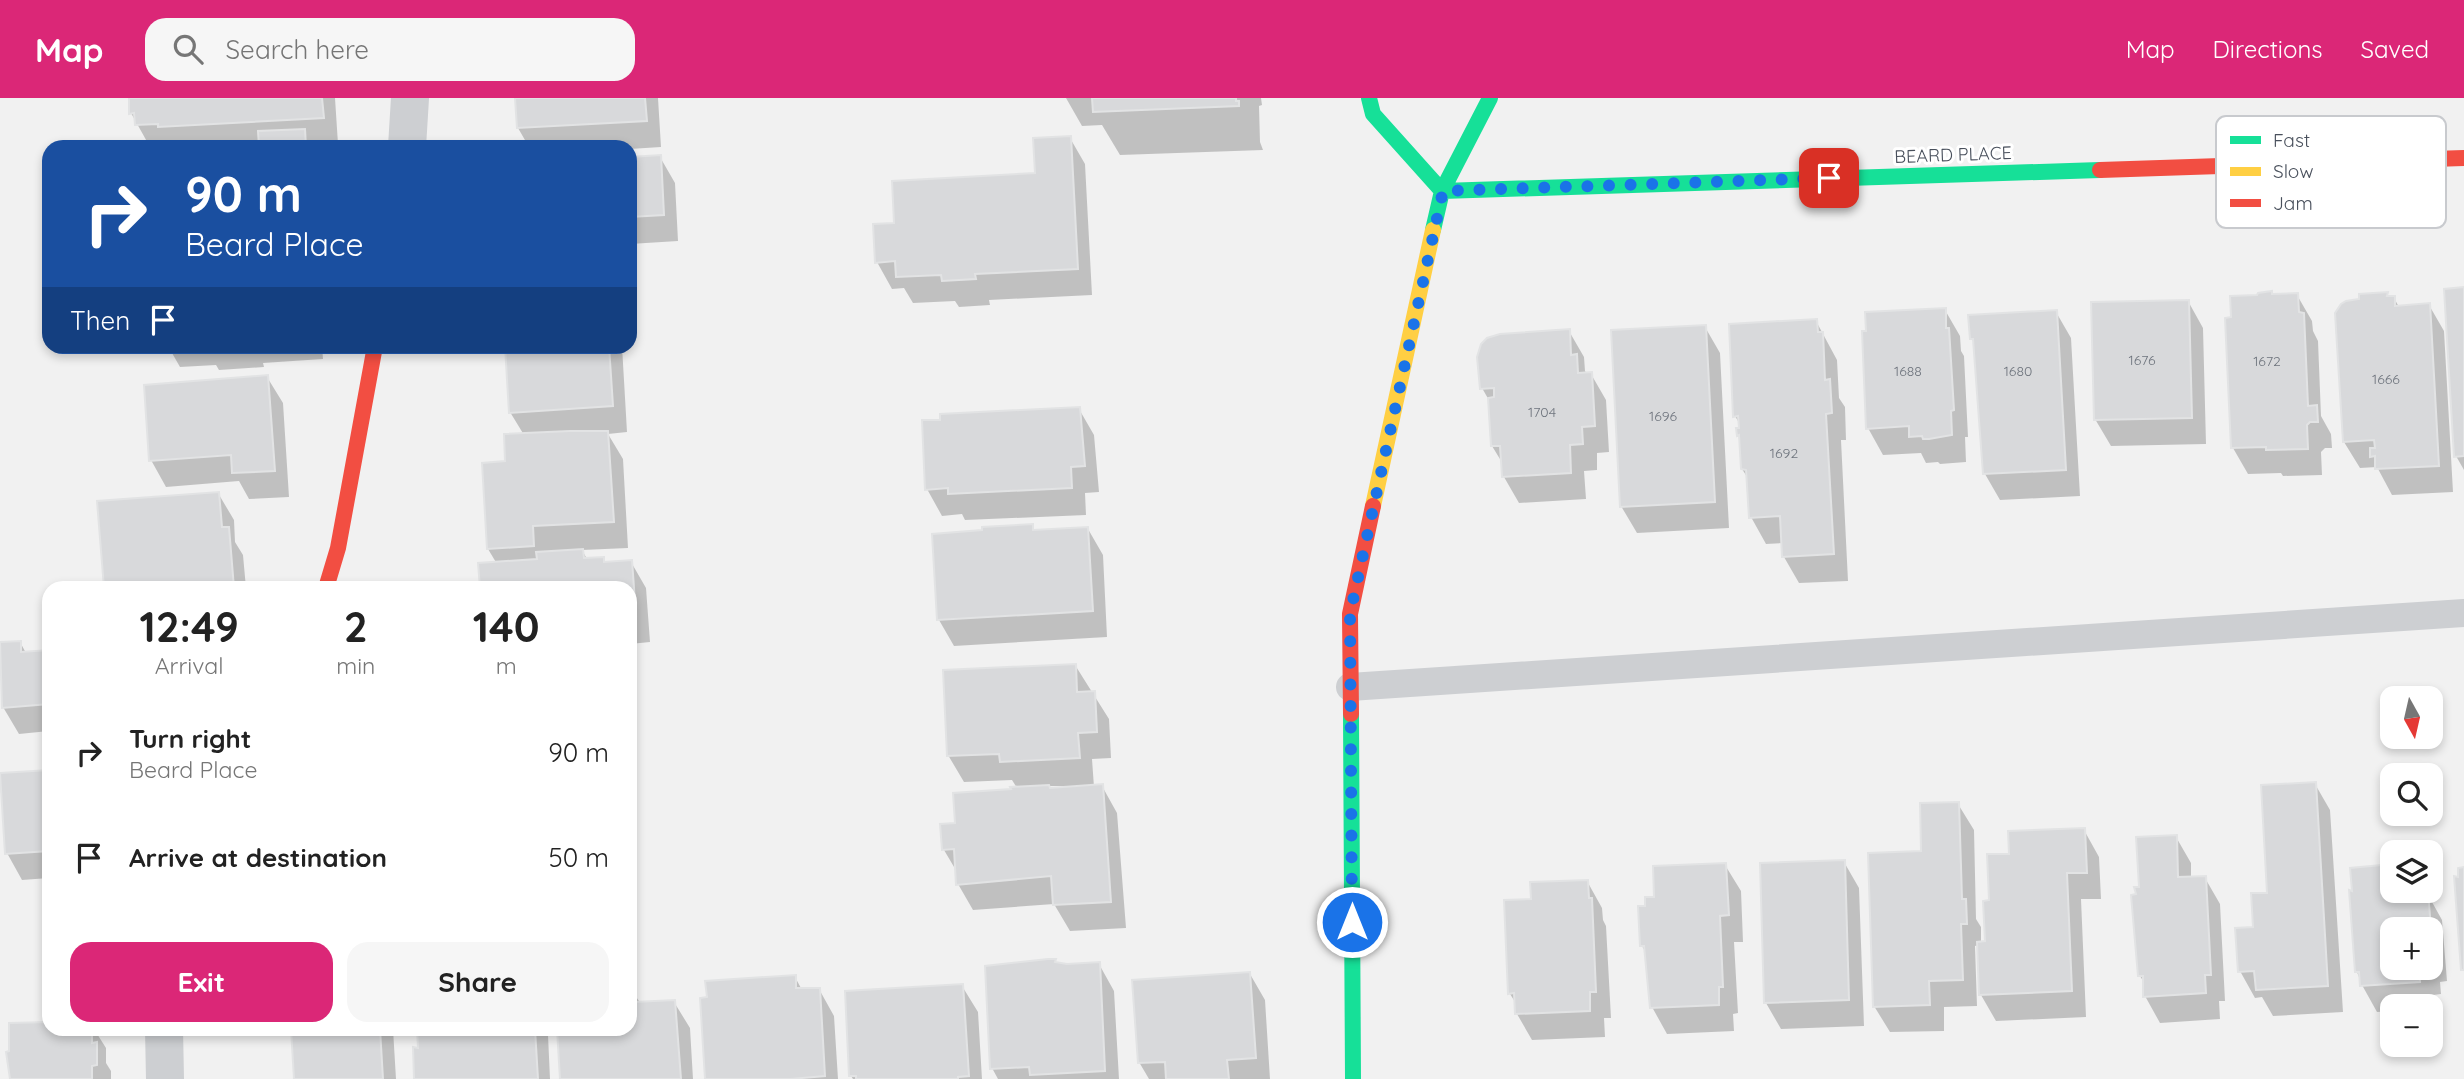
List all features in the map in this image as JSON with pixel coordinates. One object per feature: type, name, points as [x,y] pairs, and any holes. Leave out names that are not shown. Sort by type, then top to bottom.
[{"type":"street","points":[[407,140],[410,98]]},
{"type":"street","points":[[1369,98],[1373,114],[1443,191]]},
{"type":"street","points":[[1353,1079],[1350,614],[1443,191],[1490,98]]},
{"type":"street","name":"BEARD PLACE","points":[[2446,159],[2464,158]]},
{"type":"street","name":"BEARD PLACE","points":[[1443,191],[2216,166]]},
{"type":"street","points":[[328,581],[338,548],[373,354]]},
{"type":"street","points":[[164,1036],[165,1079]]},
{"type":"lane","points":[[1350,687],[2464,614]]},
{"type":"building","points":[[129,98],[322,98],[324,118],[158,127],[158,124],[135,125],[134,113],[129,114]]},
{"type":"building","points":[[515,98],[645,98],[647,121],[517,128]]},
{"type":"building","points":[[1092,98],[1236,98],[1239,106],[1093,112]]},
{"type":"building","points":[[305,129],[306,140],[259,140],[258,131]]},
{"type":"building","points":[[1071,136],[1078,269],[975,274],[976,279],[942,281],[941,275],[896,277],[895,261],[875,263],[873,224],[894,223],[892,181],[1035,173],[1033,138]]},
{"type":"building","points":[[661,155],[664,215],[637,217],[637,157]]},
{"type":"building","points":[[2464,287],[2464,456],[2454,457],[2444,289]]},
{"type":"building","points":[[2272,291],[2272,294],[2298,293],[2299,312],[2304,313],[2308,406],[2317,405],[2318,422],[2310,422],[2307,425],[2308,449],[2231,448],[2225,318],[2231,317],[2230,296],[2257,295]]},
{"type":"building","points":[[2388,292],[2387,296],[2395,296],[2395,306],[2430,303],[2439,466],[2375,469],[2375,456],[2370,457],[2370,448],[2375,448],[2374,440],[2343,442],[2335,313],[2346,301],[2359,299],[2359,294]]},
{"type":"building","points":[[2189,300],[2192,418],[2094,420],[2091,302]]},
{"type":"building","points":[[1946,308],[1954,410],[1951,411],[1952,435],[1923,439],[1922,436],[1909,437],[1909,426],[1866,429],[1862,331],[1866,331],[1865,312]]},
{"type":"building","points":[[2057,310],[2066,470],[1983,474],[1973,339],[1970,339],[1968,315]]},
{"type":"building","points":[[1817,319],[1818,332],[1823,332],[1825,380],[1830,379],[1832,413],[1826,414],[1834,554],[1782,557],[1780,516],[1749,518],[1746,470],[1741,469],[1739,435],[1737,436],[1736,428],[1739,428],[1738,416],[1733,417],[1729,324]]},
{"type":"building","points":[[1706,325],[1715,502],[1620,507],[1611,330]]},
{"type":"building","points":[[1570,329],[1571,355],[1577,354],[1578,373],[1592,372],[1595,426],[1582,427],[1583,444],[1570,445],[1571,473],[1502,477],[1500,446],[1491,446],[1488,398],[1494,397],[1494,388],[1480,389],[1477,357],[1481,344],[1487,338],[1500,334]]},
{"type":"building","points":[[505,354],[610,354],[613,406],[509,413]]},
{"type":"building","points":[[268,375],[275,471],[232,473],[231,455],[149,461],[144,385]]},
{"type":"building","points":[[1080,407],[1085,466],[1071,467],[1072,488],[948,494],[948,488],[925,490],[922,420],[940,420],[940,414]]},
{"type":"building","points":[[608,431],[614,522],[533,526],[534,546],[487,549],[482,463],[505,461],[504,434]]},
{"type":"building","points":[[219,492],[222,527],[229,527],[233,581],[103,581],[97,501]]},
{"type":"building","points":[[1033,524],[1033,530],[1088,527],[1093,611],[937,620],[932,534]]},
{"type":"building","points":[[583,549],[584,558],[604,557],[604,562],[632,560],[634,581],[479,581],[478,563],[537,559],[536,552]]},
{"type":"building","points":[[21,641],[21,652],[42,650],[42,705],[2,708],[0,642]]},
{"type":"building","points":[[1076,664],[1077,692],[1095,691],[1097,732],[1078,733],[1080,758],[1000,762],[999,754],[947,756],[943,670]]},
{"type":"building","points":[[42,770],[42,851],[5,854],[0,773]]},
{"type":"building","points":[[2316,782],[2328,986],[2256,990],[2254,971],[2238,972],[2235,928],[2253,927],[2251,893],[2267,893],[2261,785]]},
{"type":"building","points":[[1103,784],[1111,902],[1053,905],[1051,876],[956,885],[954,849],[942,850],[940,824],[955,823],[953,793],[1011,789],[1010,787],[1049,785],[1050,788]]},
{"type":"building","points":[[1959,802],[1962,899],[1966,899],[1967,924],[1961,924],[1963,980],[1929,981],[1930,1005],[1873,1007],[1868,853],[1921,851],[1920,803]]},
{"type":"building","points":[[2085,828],[2087,873],[2067,873],[2072,991],[1979,995],[1977,942],[1985,941],[1983,901],[1989,900],[1987,854],[2009,854],[2008,831]]},
{"type":"building","points":[[2177,835],[2178,877],[2206,876],[2211,975],[2205,975],[2206,993],[2143,997],[2143,976],[2138,976],[2131,895],[2136,894],[2134,887],[2139,887],[2136,837]]},
{"type":"building","points":[[1845,860],[1849,1000],[1764,1003],[1760,863]]},
{"type":"building","points":[[1726,863],[1729,915],[1720,916],[1723,987],[1719,987],[1719,1005],[1650,1008],[1644,946],[1640,946],[1638,906],[1645,906],[1645,897],[1654,897],[1653,866]]},
{"type":"building","points":[[2380,865],[2380,903],[2429,903],[2430,917],[2380,917],[2380,980],[2420,982],[2360,986],[2359,972],[2355,972],[2350,868]]},
{"type":"building","points":[[2464,867],[2464,970],[2461,970],[2454,876],[2458,877],[2458,868]]},
{"type":"building","points":[[1588,880],[1589,898],[1592,898],[1596,992],[1590,992],[1590,1011],[1515,1014],[1514,993],[1508,994],[1504,900],[1531,899],[1530,882]]},
{"type":"building","points":[[1048,959],[1067,964],[1100,962],[1105,1071],[1030,1075],[1029,1067],[990,1069],[985,966]]},
{"type":"building","points":[[1250,972],[1256,1058],[1227,1060],[1229,1079],[1166,1079],[1165,1062],[1138,1063],[1132,980]]},
{"type":"building","points":[[796,975],[796,988],[820,988],[825,1076],[791,1079],[705,1079],[700,998],[707,997],[705,981]]},
{"type":"building","points":[[963,984],[969,1076],[958,1079],[856,1079],[856,1076],[849,1076],[845,991]]},
{"type":"building","points":[[675,1000],[681,1079],[560,1079],[557,1036],[637,1036],[637,1002]]},
{"type":"building","points":[[42,1022],[42,1036],[92,1036],[92,1043],[97,1042],[97,1065],[92,1066],[92,1079],[10,1079],[6,1052],[9,1051],[9,1023]]},
{"type":"building","points":[[291,1036],[380,1036],[383,1079],[294,1079]]},
{"type":"building","points":[[417,1036],[535,1036],[538,1079],[414,1079],[413,1047],[418,1048]]},
{"type":"traffic: fast","points":[[1369,98],[1373,114],[1442,191]]},
{"type":"traffic: fast","points":[[1433,230],[1442,191],[1490,98]]},
{"type":"traffic: fast","points":[[1442,191],[2100,170]]},
{"type":"traffic: fast","points":[[1351,714],[1353,1079]]},
{"type":"traffic: slow","points":[[1373,506],[1433,230]]},
{"type":"traffic: jam","points":[[2446,159],[2464,158]]},
{"type":"traffic: jam","points":[[2100,170],[2216,166]]},
{"type":"traffic: jam","points":[[328,581],[338,548],[374,354]]},
{"type":"traffic: jam","points":[[1351,714],[1350,614],[1373,506]]},
{"type":"route","points":[[1352,922],[1350,614],[1443,191],[1829,178]]}]
